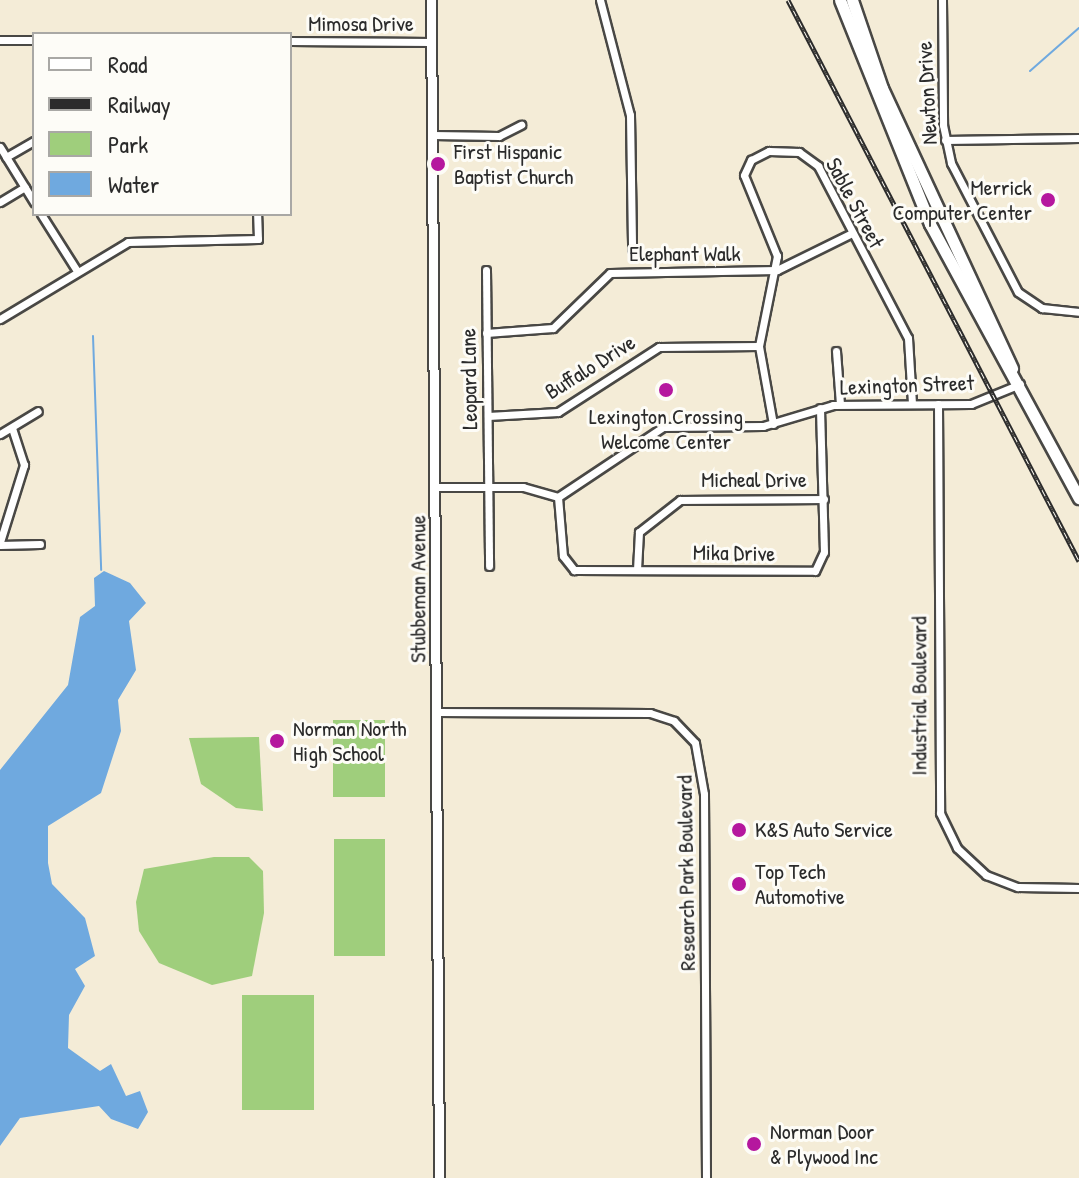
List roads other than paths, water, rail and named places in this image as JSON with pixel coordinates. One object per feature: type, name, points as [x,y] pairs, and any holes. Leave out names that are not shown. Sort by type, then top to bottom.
[{"type":"main road","points":[[840,0],[914,189],[1001,360],[1012,368]]},
{"type":"main road","points":[[852,0],[901,130],[1012,368],[1079,498]]},
{"type":"street","name":"Stubbeman Avenue","points":[[431,0],[439,1178]]},
{"type":"street","points":[[600,0],[630,115],[632,249]]},
{"type":"street","name":"Newton Drive","points":[[942,0],[945,140],[1018,292],[1042,308],[1079,312]]},
{"type":"street","points":[[0,40],[32,40]]},
{"type":"street","name":"Mimosa Drive","points":[[292,41],[431,42]]},
{"type":"street","points":[[433,135],[499,136],[521,125]]},
{"type":"street","points":[[945,140],[1079,138]]},
{"type":"street","points":[[6,157],[32,142]]},
{"type":"street","points":[[0,147],[32,199]]},
{"type":"street","name":"Sable Street","points":[[773,424],[759,346],[777,270],[775,248],[744,180],[748,164],[762,153],[810,157],[908,338],[912,404]]},
{"type":"street","points":[[0,202],[25,187]]},
{"type":"street","points":[[42,216],[77,271]]},
{"type":"street","points":[[0,319],[77,271],[140,239],[258,239],[257,216]]},
{"type":"street","name":"Elephant Walk","points":[[486,333],[553,328],[610,273],[777,270],[852,233]]},
{"type":"street","name":"Leopard Lane","points":[[486,270],[489,566]]},
{"type":"street","name":"Buffalo Drive","points":[[488,416],[558,412],[659,347],[759,346]]},
{"type":"street","points":[[836,351],[840,404]]},
{"type":"street","name":"Lexington Street","points":[[558,497],[663,427],[773,424],[840,404],[978,403],[1020,384]]},
{"type":"street","name":"Industrial Boulevard","points":[[938,404],[940,813],[957,848],[986,875],[1018,887],[1079,888]]},
{"type":"street","points":[[820,408],[824,499]]},
{"type":"street","points":[[0,434],[38,411]]},
{"type":"street","points":[[12,428],[24,465],[0,543],[40,544]]},
{"type":"street","points":[[435,487],[489,487],[558,497]]},
{"type":"street","name":"Mika Drive","points":[[558,497],[570,568],[810,572],[824,558],[824,499]]},
{"type":"street","name":"Micheal Drive","points":[[637,570],[639,532],[685,498],[824,499]]},
{"type":"street","name":"Research Park Boulevard","points":[[437,712],[650,713],[674,721],[695,743],[704,794],[706,1178]]},
{"type":"water","points":[[104,571],[130,583],[146,603],[129,621],[136,670],[118,700],[121,731],[101,793],[48,826],[48,863],[52,884],[85,918],[95,956],[75,969],[85,986],[69,1015],[68,1048],[100,1071],[111,1064],[126,1096],[140,1091],[148,1112],[138,1129],[111,1119],[99,1106],[20,1118],[0,1146],[0,770],[68,685],[80,617],[95,606],[94,578]]},
{"type":"waterway","points":[[1030,71],[1079,28]]},
{"type":"waterway","points":[[93,336],[101,570]]},
{"type":"railway","points":[[788,0],[1079,561]]},
{"type":"place","name":"First Hispanic Baptist Church","points":[[438,164]]},
{"type":"place","name":"Merrick Computer Center","points":[[1048,200]]},
{"type":"place","name":"Lexington Crossing Welcome Center","points":[[666,390]]},
{"type":"place","name":"Norman North High School","points":[[277,741]]},
{"type":"place","name":"K&S Auto Service","points":[[739,830]]},
{"type":"place","name":"Top Tech Automotive","points":[[739,884]]},
{"type":"place","name":"Norman Door & Plywood Inc","points":[[754,1144]]}]
